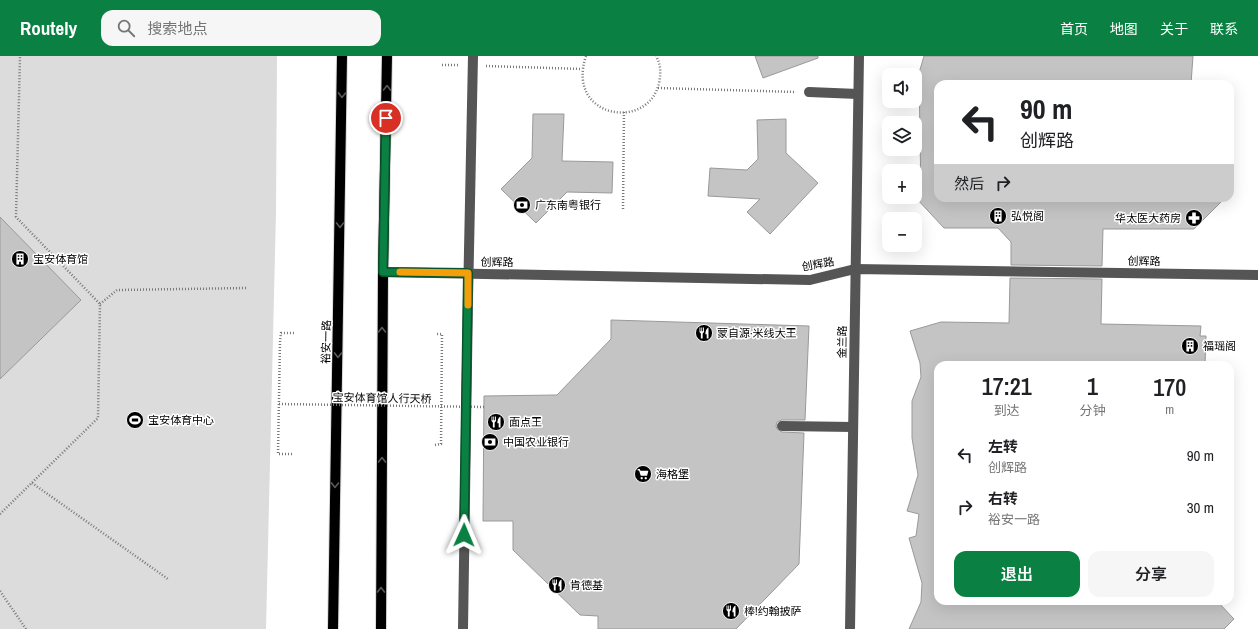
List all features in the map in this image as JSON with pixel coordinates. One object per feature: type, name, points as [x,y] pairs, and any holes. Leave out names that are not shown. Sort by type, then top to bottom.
[{"type":"main road","name":"裕安一路","points":[[333,629],[342,56]]},
{"type":"main road","points":[[381,629],[383,272],[387,56]]},
{"type":"street","points":[[463,629],[468,273],[473,56]]},
{"type":"street","name":"金兰路","points":[[850,629],[859,56]]},
{"type":"street","points":[[809,92],[858,94]]},
{"type":"street","name":"创辉路","points":[[383,272],[810,280],[855,269],[1258,275]]},
{"type":"street","points":[[782,426],[853,428]]},
{"type":"path","points":[[0,514],[98,418],[100,304],[16,217],[20,56]]},
{"type":"path","points":[[586,56],[582,69],[582,81],[587,93],[594,103],[605,110],[618,113],[630,112],[642,107],[652,98],[658,88],[661,74],[659,61],[656,56]]},
{"type":"path","points":[[442,65],[465,65]]},
{"type":"path","points":[[480,66],[582,69]]},
{"type":"path","points":[[658,88],[809,92]]},
{"type":"path","points":[[623,209],[624,112]]},
{"type":"path","points":[[100,304],[117,290],[248,288]]},
{"type":"path","points":[[292,454],[278,454],[280,341],[281,333],[295,333]]},
{"type":"path","points":[[435,445],[441,444],[442,334],[436,334]]},
{"type":"path","name":"宝安体育馆人行天桥","points":[[279,404],[484,407]]},
{"type":"path","points":[[32,483],[168,579]]},
{"type":"path","points":[[0,591],[26,629]]},
{"type":"shaded area","name":"宝安体育中心","points":[[0,56],[277,56],[276,212],[266,629],[0,629]]},
{"type":"building","points":[[755,56],[818,56],[818,58],[763,78]]},
{"type":"building","points":[[924,56],[1193,56],[1191,80],[934,80],[934,202],[1221,202],[1194,229],[1103,229],[1102,266],[1011,265],[1011,242],[998,228],[944,228],[922,204],[922,164],[920,164],[920,156],[922,156],[922,116],[920,116],[920,108],[922,108],[922,68],[920,68]]},
{"type":"building","points":[[533,114],[564,114],[562,161],[613,162],[612,193],[567,192],[536,223],[501,189],[532,158]]},
{"type":"building","points":[[786,119],[786,153],[818,183],[770,234],[747,212],[760,199],[708,196],[710,168],[747,170],[758,159],[757,120]]},
{"type":"building","name":"宝安体育馆","points":[[0,217],[81,300],[0,379]]},
{"type":"building","points":[[1010,278],[1102,279],[1101,324],[1201,326],[1200,336],[1206,336],[1205,361],[934,361],[934,605],[1221,605],[1234,619],[1224,629],[909,629],[921,602],[922,583],[909,538],[916,536],[919,514],[907,511],[918,475],[912,438],[912,401],[921,377],[920,363],[910,331],[941,322],[1009,323]]},
{"type":"building","name":"海格堡","points":[[611,320],[809,326],[805,420],[782,420],[777,422],[776,426],[777,429],[782,432],[804,433],[799,564],[736,629],[598,629],[598,616],[580,615],[513,550],[513,521],[483,521],[484,396],[557,395],[611,339]]},
{"type":"slow traffic","points":[[400,272],[468,273],[468,305]]},
{"type":"place","name":"广东南粤银行","points":[[522,205]]},
{"type":"place","name":"弘悦阁","points":[[998,216]]},
{"type":"place","name":"华太医大药房","points":[[1194,218]]},
{"type":"place","name":"宝安体育馆","points":[[20,259]]},
{"type":"place","name":"蒙自源·米线大王","points":[[704,333]]},
{"type":"place","name":"福瑶阁","points":[[1190,346]]},
{"type":"place","name":"宝安体育中心","points":[[135,420]]},
{"type":"place","name":"面点王","points":[[496,422]]},
{"type":"place","name":"中国农业银行","points":[[490,442]]},
{"type":"place","name":"海格堡","points":[[643,474]]},
{"type":"place","name":"肯德基","points":[[557,585]]},
{"type":"place","name":"棒!约翰披萨","points":[[731,611]]},
{"type":"route","points":[[386,118],[383,272],[468,273],[464,535]]}]
